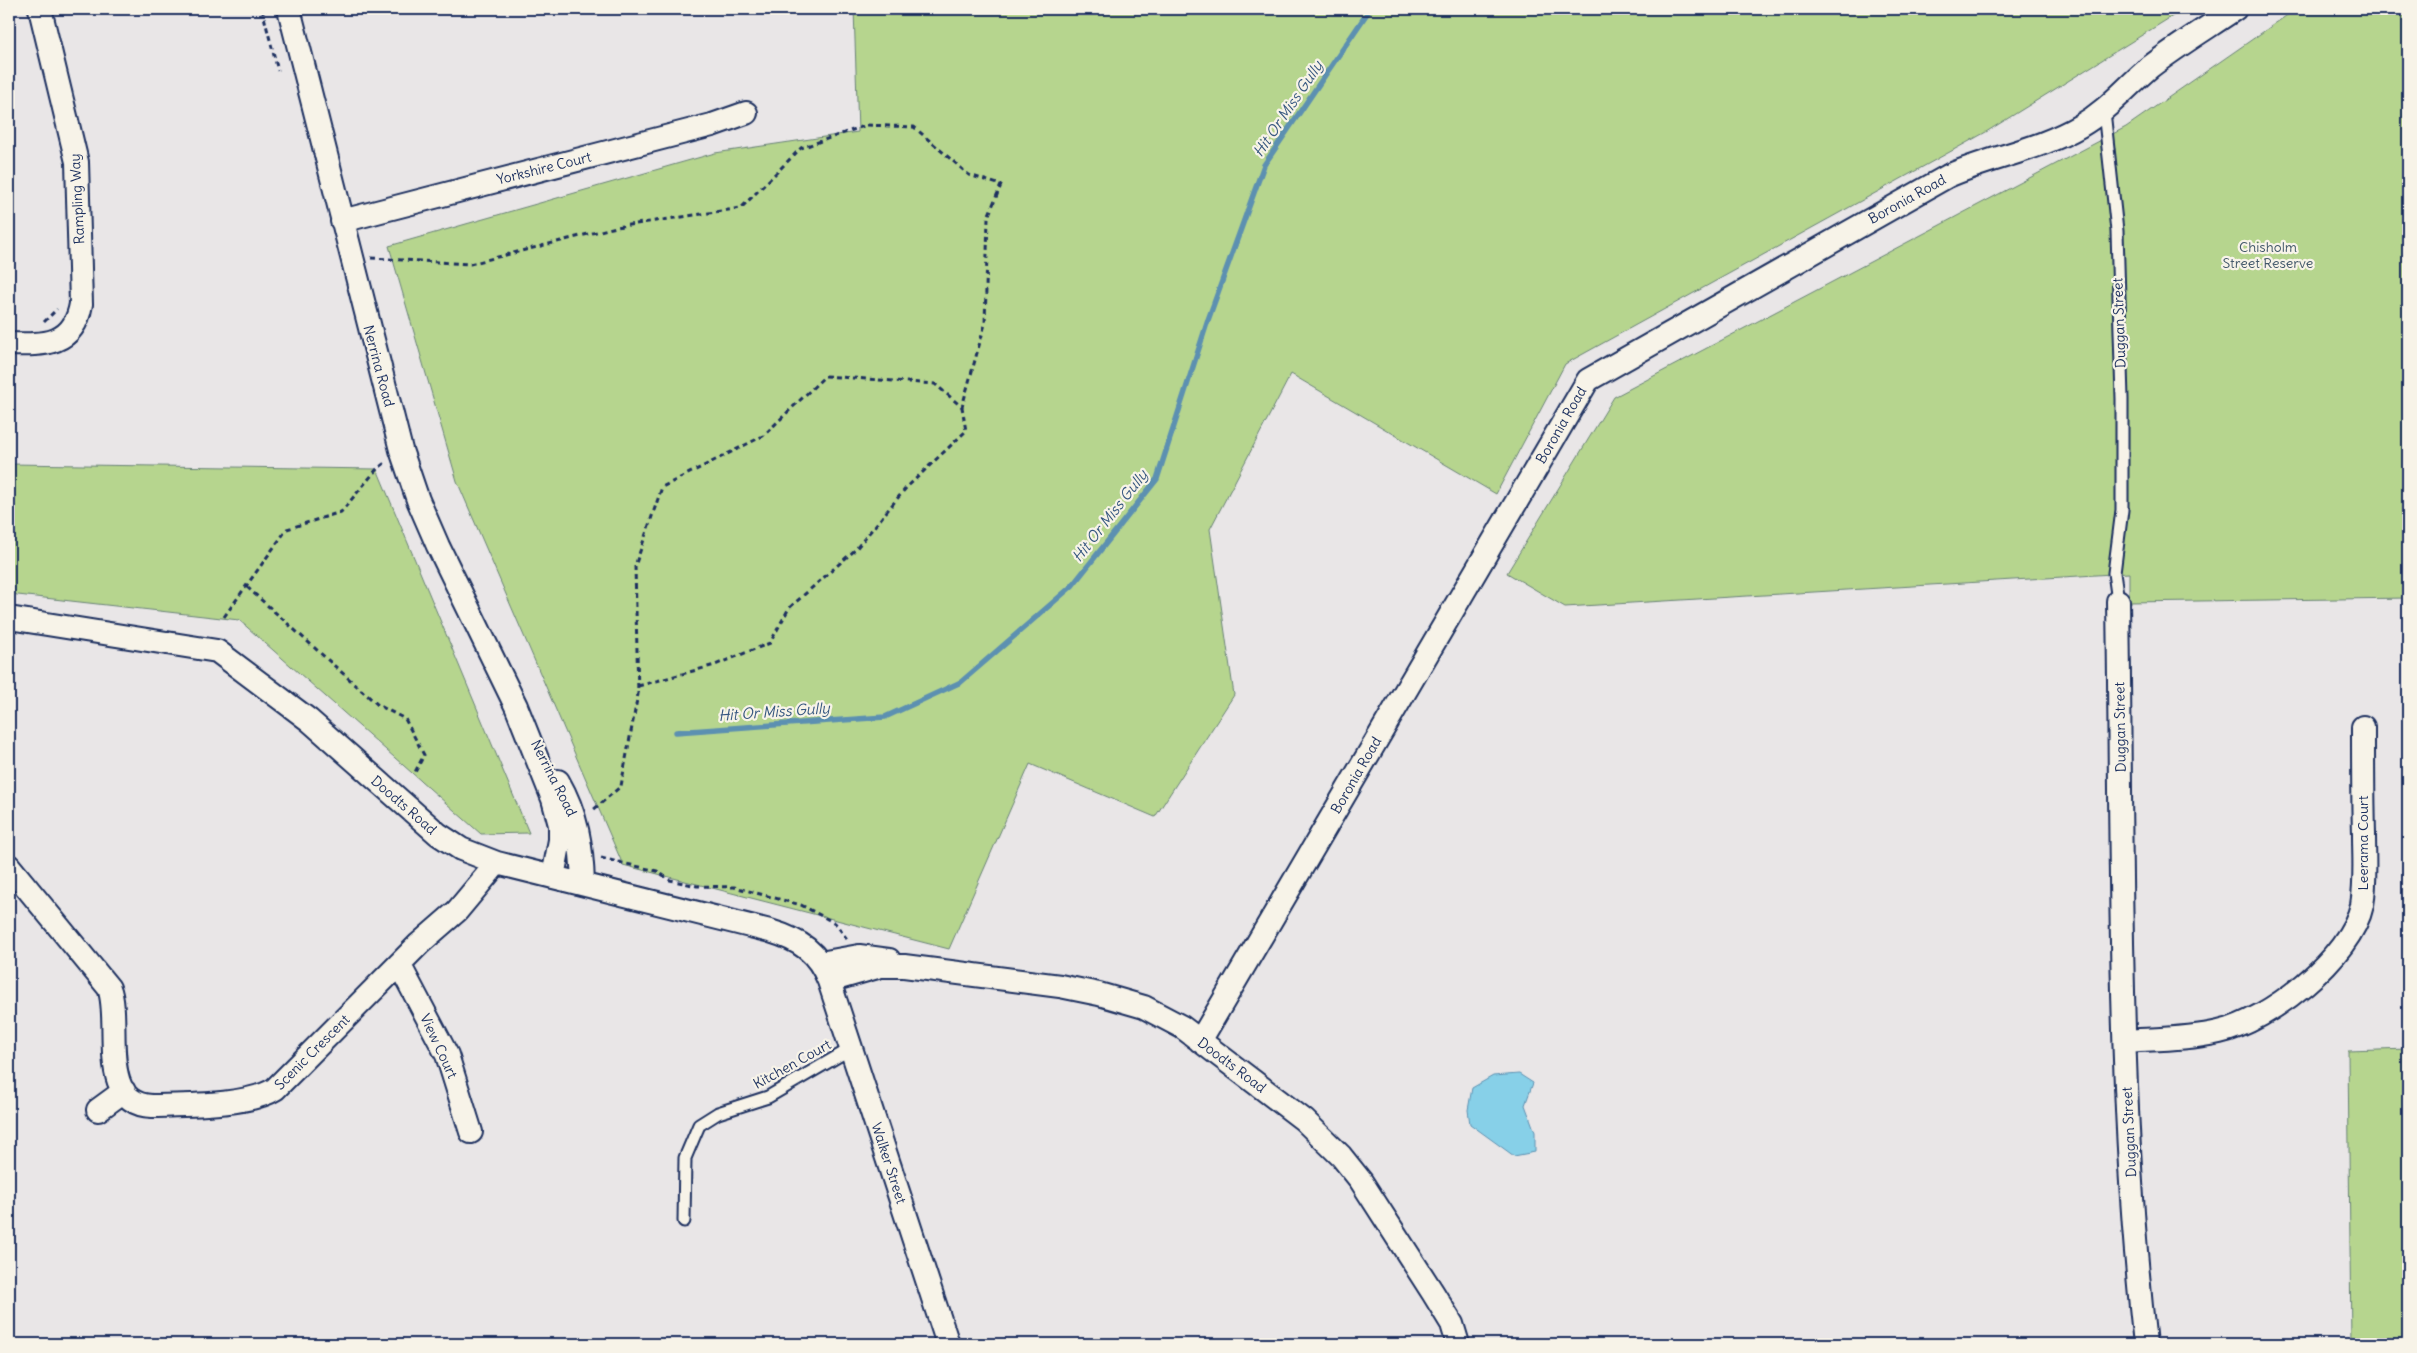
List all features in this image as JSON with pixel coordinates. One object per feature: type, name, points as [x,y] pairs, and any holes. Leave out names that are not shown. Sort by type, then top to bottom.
[{"type":"street","name":"Rampling Way","points":[[9,344],[46,343],[56,340],[70,331],[78,319],[82,296],[77,162],[40,9]]},
{"type":"street","name":"Nerrina Road","points":[[289,9],[401,450],[418,500],[438,546],[516,706],[566,794],[576,821],[582,853],[583,884]]},
{"type":"street","name":"Boronia Road","points":[[1200,1040],[1588,380],[1948,176],[1978,164],[2056,139],[2104,111],[2155,64],[2235,9]]},
{"type":"street","name":"Yorkshire Court","points":[[342,221],[712,125],[746,113]]},
{"type":"street","name":"Duggan Street","points":[[2118,601],[2125,1041],[2134,1249],[2145,1344]]},
{"type":"street","name":"Doodts Road","points":[[9,618],[216,651],[309,720],[438,834],[461,848],[498,863],[785,935],[802,943],[825,972]]},
{"type":"street","name":"Nerrina Road","points":[[516,706],[548,786],[558,817],[560,840],[553,877]]},
{"type":"street","name":"Leerama Court","points":[[2125,1041],[2210,1034],[2245,1023],[2277,1004],[2302,985],[2342,945],[2358,916],[2364,885],[2363,727]]},
{"type":"street","name":"Scenic Crescent","points":[[124,1091],[136,1102],[152,1106],[244,1100],[270,1092],[280,1085],[399,964],[463,905],[498,863]]},
{"type":"street","points":[[9,866],[109,988],[113,1006],[114,1068],[124,1091],[98,1110]]},
{"type":"street","name":"Doodts Road","points":[[825,972],[857,956],[878,956],[916,968]]},
{"type":"street","name":"View Court","points":[[399,964],[447,1055],[470,1132]]},
{"type":"street","name":"Doodts Road","points":[[825,972],[881,966],[916,968],[1060,986],[1099,994],[1152,1010],[1182,1027],[1304,1120],[1341,1156],[1361,1181],[1468,1344]]},
{"type":"street","name":"Walker Street","points":[[825,972],[852,1048],[948,1344]]},
{"type":"street","name":"Doodts Road","points":[[1450,1319],[1458,1344]]},
{"type":"lane","name":"Duggan Street","points":[[2104,111],[2117,231],[2122,399],[2122,510],[2114,573],[2118,601]]},
{"type":"lane","name":"Kitchen Court","points":[[684,1221],[686,1153],[697,1129],[703,1122],[718,1112],[768,1097],[852,1048]]},
{"type":"path","points":[[262,9],[278,72]]},
{"type":"path","points":[[351,257],[470,264],[616,227],[741,208],[801,148],[867,125],[914,127],[968,175],[1001,185],[988,216],[985,324],[962,407],[966,431],[906,488],[854,550],[789,608],[770,643],[715,666],[638,686]]},
{"type":"path","points":[[576,821],[601,804],[621,786],[638,686],[635,566],[662,487],[763,436],[825,376],[935,384],[962,407]]},
{"type":"path","points":[[224,617],[287,529],[341,512],[377,469],[401,450]]},
{"type":"path","points":[[247,587],[378,705],[406,719],[424,755],[414,774]]},
{"type":"path","points":[[582,853],[657,871],[670,880],[697,886],[734,887],[801,906],[835,923],[857,956]]},
{"type":"green space","points":[[854,9],[2184,9],[1986,132],[1565,364],[1496,494],[1291,374],[1210,529],[1234,695],[1155,817],[1030,764],[949,949],[623,865],[457,481],[389,246],[715,153],[858,132]]},
{"type":"green space","name":"Chisholm Street Reserve","points":[[2296,9],[2408,9],[2408,598],[2129,602],[2129,573],[1565,607],[1507,573],[1614,397],[2126,127]]},
{"type":"green space","points":[[9,464],[377,469],[529,833],[481,834],[239,620],[9,594]]},
{"type":"green space","points":[[2408,1049],[2408,1344],[2351,1344],[2348,1051]]},
{"type":"water","points":[[1519,1074],[1533,1083],[1525,1105],[1535,1132],[1535,1152],[1514,1156],[1470,1124],[1468,1110],[1472,1088],[1493,1076]]},
{"type":"waterway","name":"Hit Or Miss Gully","points":[[676,732],[885,717],[961,682],[1072,586],[1157,479],[1208,320],[1264,165],[1370,9]]}]
